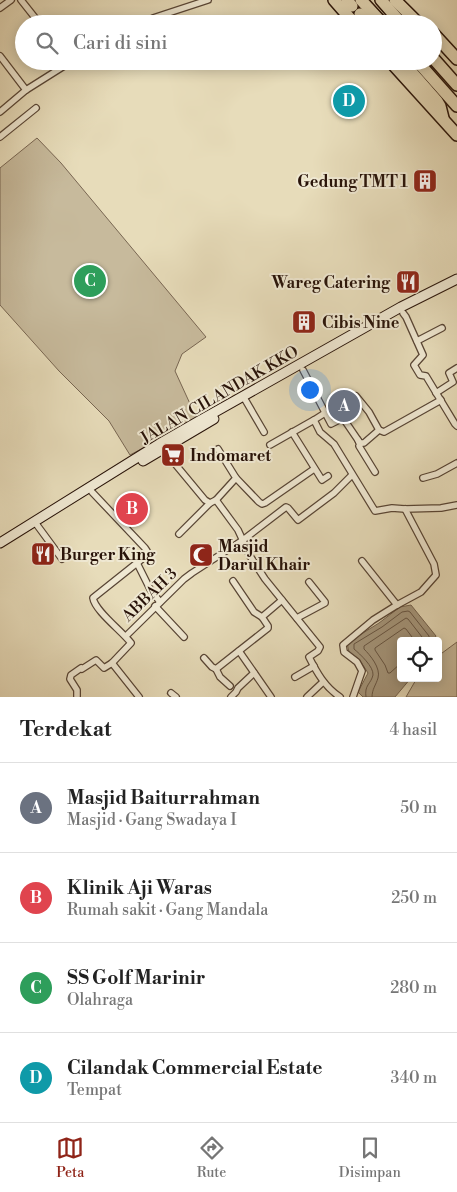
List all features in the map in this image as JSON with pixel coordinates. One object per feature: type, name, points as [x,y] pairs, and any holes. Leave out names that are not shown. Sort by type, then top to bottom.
[{"type":"highway","points":[[334,0],[366,15]]},
{"type":"highway","points":[[381,0],[394,15]]},
{"type":"highway","points":[[395,0],[410,15]]},
{"type":"highway","points":[[406,0],[418,15]]},
{"type":"highway","points":[[442,43],[454,57]]},
{"type":"highway","points":[[442,46],[454,57]]},
{"type":"highway","points":[[442,68],[457,85]]},
{"type":"highway","points":[[398,70],[457,135]]},
{"type":"highway","points":[[410,70],[437,100],[445,122]]},
{"type":"highway","points":[[425,70],[457,106]]},
{"type":"street","points":[[0,8],[11,0]]},
{"type":"street","points":[[21,0],[33,15]]},
{"type":"street","points":[[162,15],[208,0]]},
{"type":"street","points":[[0,56],[26,90]]},
{"type":"street","points":[[0,112],[26,90],[58,70]]},
{"type":"street","points":[[0,137],[36,108]]},
{"type":"street","name":"JALAN CILANDAK KKO","points":[[244,398],[303,370],[457,279]]},
{"type":"street","name":"JALAN CILANDAK KKO","points":[[419,301],[457,286]]},
{"type":"street","points":[[402,310],[423,355],[414,365],[420,375],[426,376],[457,426]]},
{"type":"street","name":"JALAN CILANDAK KKO","points":[[0,543],[161,446],[392,316]]},
{"type":"street","points":[[417,341],[442,328]]},
{"type":"street","points":[[436,393],[452,384],[453,381],[449,373],[457,368]]},
{"type":"street","points":[[303,370],[331,424],[343,418],[358,440],[359,446],[375,472]]},
{"type":"street","points":[[356,396],[369,412],[379,430],[384,432],[441,400]]},
{"type":"street","points":[[244,398],[264,432]]},
{"type":"street","points":[[270,445],[325,412]]},
{"type":"street","points":[[314,420],[320,432],[334,444],[375,511],[392,508],[441,508],[457,505]]},
{"type":"street","points":[[358,440],[364,442],[379,430]]},
{"type":"street","points":[[292,432],[322,480],[328,476]]},
{"type":"street","points":[[161,446],[205,500],[213,502],[238,530],[255,565],[320,647],[318,651],[309,657],[323,682],[340,697]]},
{"type":"street","points":[[218,448],[236,478],[262,504],[314,469]]},
{"type":"street","points":[[422,478],[437,474],[457,463]]},
{"type":"street","name":"ABBAH 3","points":[[126,636],[192,572],[243,540],[286,507],[298,520],[334,493],[352,475]]},
{"type":"street","name":"JALAN CILANDAK KKO","points":[[0,549],[92,492],[112,476]]},
{"type":"street","points":[[179,534],[236,478]]},
{"type":"street","points":[[77,697],[77,690],[70,679],[71,675],[96,660],[104,668],[131,643],[94,604],[93,598],[147,555],[147,551],[92,492]]},
{"type":"street","points":[[353,697],[362,671],[357,662],[344,652],[343,645],[373,620],[421,592],[436,575],[434,564],[405,509]]},
{"type":"street","points":[[37,525],[62,560]]},
{"type":"street","points":[[362,561],[397,605]]},
{"type":"street","points":[[137,563],[158,604],[184,637]]},
{"type":"street","points":[[216,669],[268,628],[262,617],[254,612],[233,581]]},
{"type":"street","points":[[297,618],[325,603],[309,582]]},
{"type":"street","points":[[262,617],[282,600]]},
{"type":"street","points":[[239,651],[271,697]]},
{"type":"street","points":[[204,658],[230,686]]},
{"type":"street","points":[[112,662],[139,697]]},
{"type":"street","points":[[295,677],[314,666]]},
{"type":"street","points":[[231,697],[254,673]]},
{"type":"street","points":[[307,697],[323,682]]},
{"type":"shaded area","points":[[37,138],[61,163],[206,337],[182,354],[175,371],[197,419],[130,455],[109,421],[59,371],[0,305],[0,168]]},
{"type":"shaded area","points":[[457,642],[457,697],[406,697],[415,682],[442,682],[442,653]]},
{"type":"water","points":[[411,605],[436,636],[397,637],[397,682],[408,682],[395,697],[363,697],[358,692],[368,673],[359,659],[349,652],[347,643],[400,607]]},
{"type":"place","name":"Cilandak Commercial Estate","points":[[349,101]]},
{"type":"place","name":"Gedung TMT 1","points":[[425,181]]},
{"type":"place","name":"SS Golf Marinir","points":[[90,281]]},
{"type":"place","name":"Wareg Catering","points":[[408,282]]},
{"type":"place","name":"Cibis Nine","points":[[304,322]]},
{"type":"place","name":"Masjid Baiturrahman","points":[[344,406]]},
{"type":"place","name":"Indomaret","points":[[173,455]]},
{"type":"place","name":"Klinik Aji Waras","points":[[132,509]]},
{"type":"place","name":"Burger King","points":[[43,554]]},
{"type":"place","name":"Masjid Darul Khair","points":[[201,555]]}]
